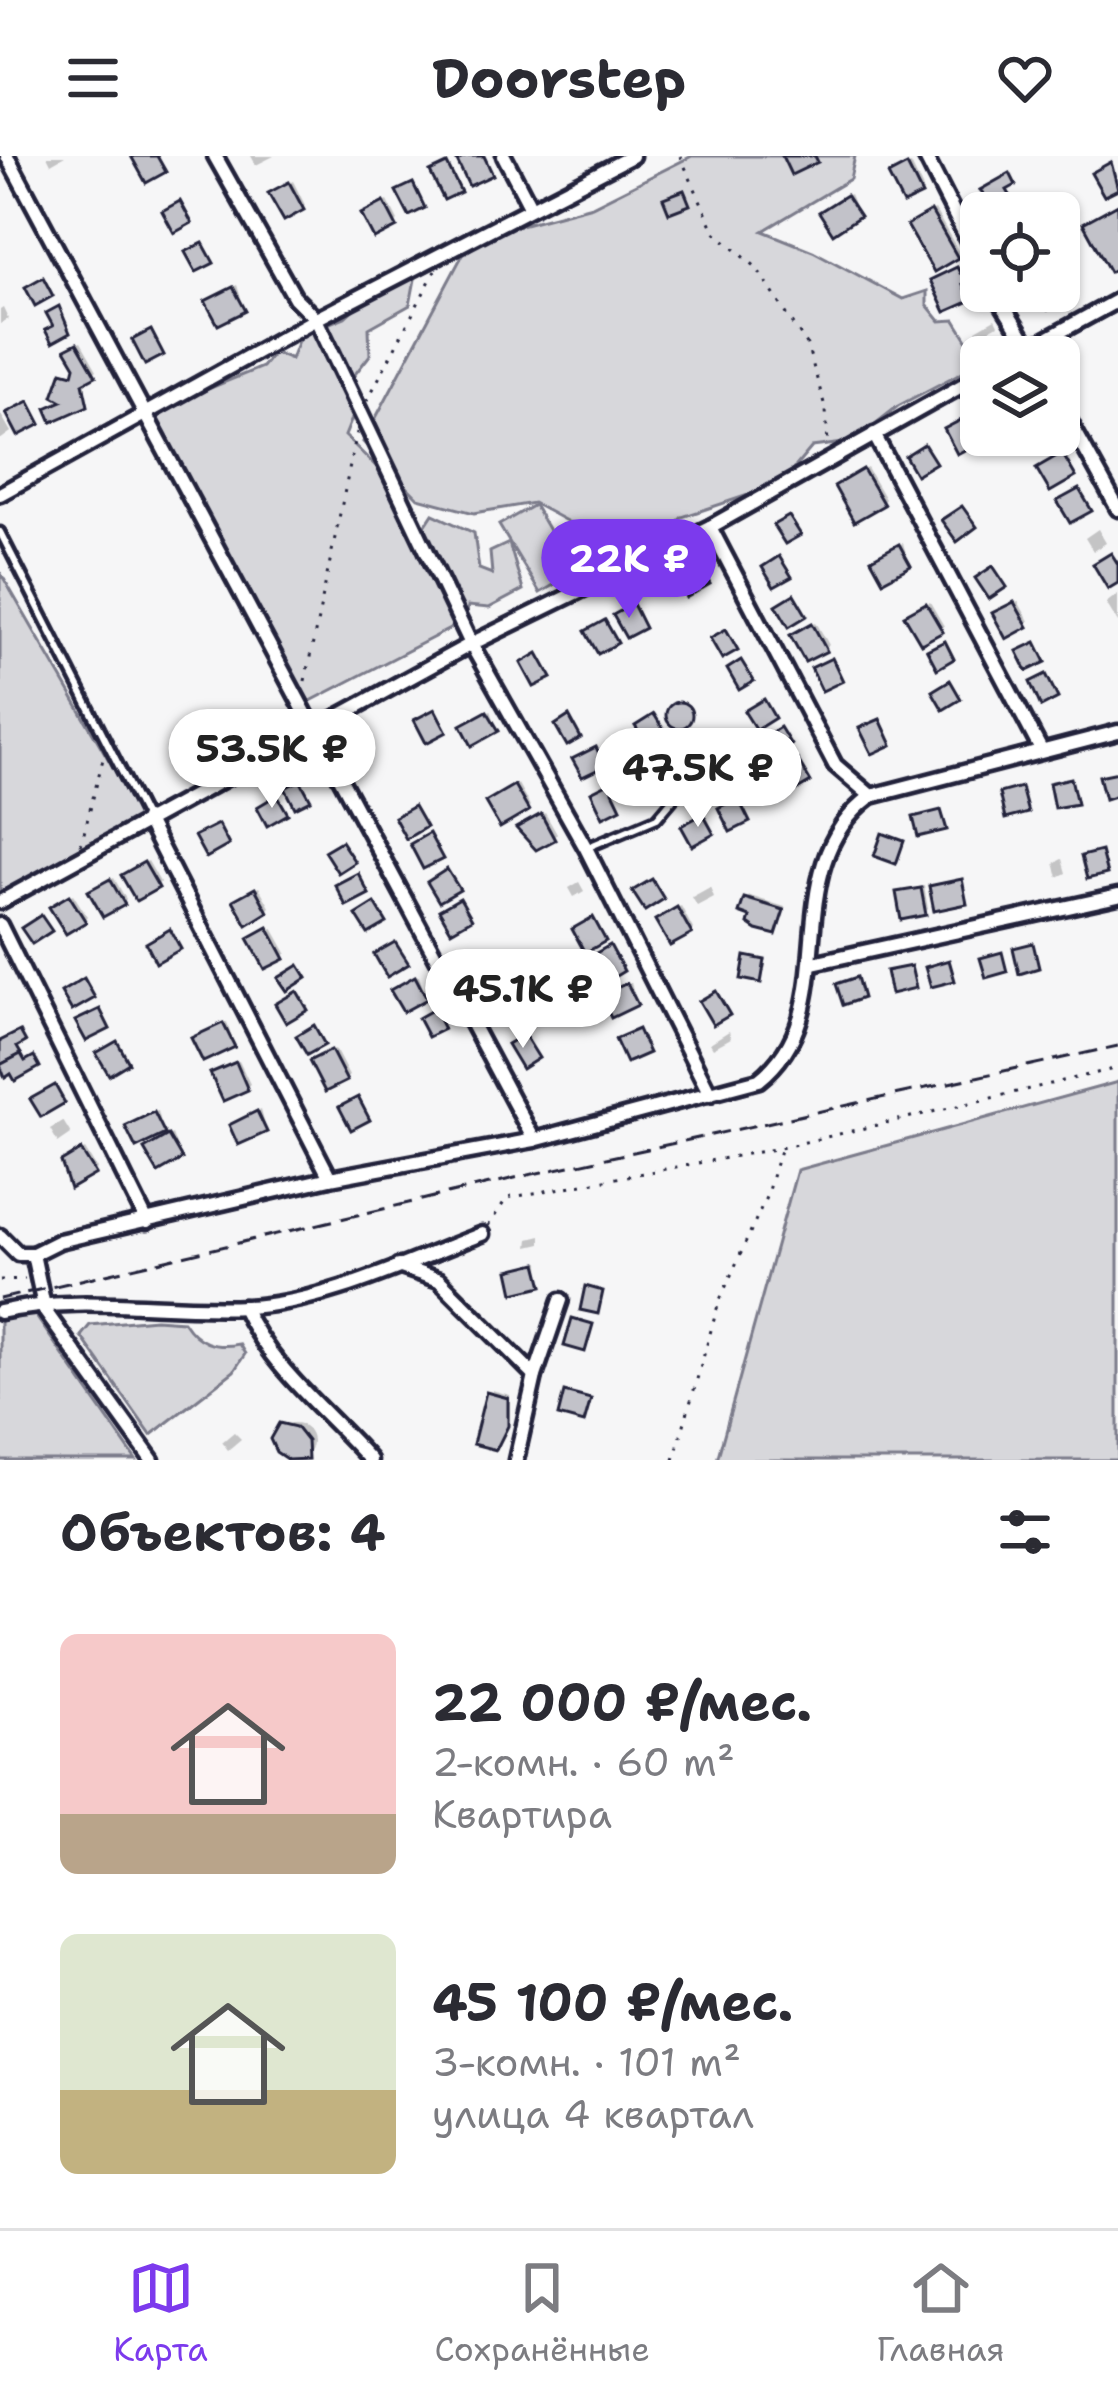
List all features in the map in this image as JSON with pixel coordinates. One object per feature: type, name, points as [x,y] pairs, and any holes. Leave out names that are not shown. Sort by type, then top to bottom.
[{"type":"street","points":[[8,156],[149,412],[534,1140]]},
{"type":"street","points":[[215,156],[295,298],[316,319],[471,644],[586,848],[710,1094]]},
{"type":"street","points":[[504,156],[529,204]]},
{"type":"street","points":[[0,494],[529,204],[632,156]]},
{"type":"street","points":[[925,156],[960,225]]},
{"type":"street","points":[[1060,336],[1118,301]]},
{"type":"street","points":[[0,902],[471,644],[710,527],[960,387]]},
{"type":"street","points":[[874,434],[1040,749]]},
{"type":"street","points":[[1080,440],[1118,509]]},
{"type":"street","points":[[710,527],[836,765],[871,796]]},
{"type":"street","points":[[0,1236],[18,1254],[33,1254],[59,1241],[330,1178],[534,1140],[759,1080],[780,1064],[796,1030],[813,964],[814,886],[850,812],[871,796],[1118,732]]},
{"type":"street","points":[[146,819],[330,1178]]},
{"type":"street","points":[[813,964],[1118,896]]},
{"type":"street","points":[[0,926],[147,1222]]},
{"type":"street","points":[[0,1312],[43,1302],[243,1307],[290,1302],[482,1234]]},
{"type":"street","points":[[33,1254],[43,1302],[152,1460]]},
{"type":"street","points":[[398,1266],[440,1280],[535,1376]]},
{"type":"street","points":[[516,1460],[535,1376],[561,1300]]},
{"type":"street","points":[[243,1307],[256,1334],[305,1394],[370,1460]]},
{"type":"lane","points":[[0,532],[146,819]]},
{"type":"lane","points":[[586,848],[657,818],[696,772]]},
{"type":"path","points":[[680,156],[715,232],[756,267],[807,345],[826,410],[829,459]]},
{"type":"path","points":[[301,701],[361,413],[435,269]]},
{"type":"path","points":[[78,858],[107,746]]},
{"type":"path","points":[[482,1234],[507,1198],[781,1148],[1118,1068]]},
{"type":"path","points":[[674,1460],[719,1302],[766,1197],[781,1148]]},
{"type":"path","points":[[0,1280],[38,1280]]},
{"type":"shaded area","points":[[692,156],[855,156],[850,179],[763,231],[813,251],[903,299],[927,291],[927,305],[940,321],[955,320],[965,336],[960,336],[960,373],[898,406],[852,442],[812,447],[781,484],[682,517],[665,536],[620,550],[533,503],[474,513],[418,498],[363,442],[463,254],[498,231],[592,206]]},
{"type":"shaded area","points":[[416,274],[410,305],[369,328],[370,355],[352,378],[355,411],[345,436],[396,486],[425,526],[433,514],[474,533],[479,569],[492,574],[490,552],[509,543],[523,590],[489,608],[468,606],[465,621],[303,705],[149,413],[262,367],[274,352],[291,359],[300,335],[345,317],[367,297]]},
{"type":"shaded area","points":[[534,505],[574,573],[540,593],[499,525]]},
{"type":"shaded area","points":[[0,572],[143,819],[0,905]]},
{"type":"shaded area","points":[[1118,1082],[1118,1460],[717,1460],[797,1170]]},
{"type":"shaded area","points":[[35,1315],[136,1460],[0,1460],[0,1316]]},
{"type":"shaded area","points":[[183,1321],[200,1339],[214,1345],[239,1344],[245,1354],[234,1371],[151,1435],[81,1336],[90,1325]]},
{"type":"building","points":[[131,156],[157,156],[166,172],[146,183]]},
{"type":"building","points":[[484,156],[493,175],[469,186],[457,161]]},
{"type":"building","points":[[782,156],[815,156],[818,162],[791,175]]},
{"type":"building","points":[[1111,162],[1118,189],[1104,196],[1091,173]]},
{"type":"building","points":[[447,164],[461,192],[444,200],[430,172]]},
{"type":"building","points":[[907,165],[922,195],[903,204],[888,175]]},
{"type":"building","points":[[1010,173],[1016,185],[1008,192],[980,190]]},
{"type":"building","points":[[289,182],[304,210],[284,221],[268,193]]},
{"type":"building","points":[[413,183],[425,208],[409,216],[396,191]]},
{"type":"building","points":[[684,190],[690,205],[669,213],[663,198]]},
{"type":"building","points":[[846,195],[860,216],[833,234],[819,212]]},
{"type":"building","points":[[180,201],[192,223],[174,233],[162,211]]},
{"type":"building","points":[[384,202],[397,227],[374,239],[361,214]]},
{"type":"building","points":[[1118,204],[1118,268],[1110,272],[1083,223]]},
{"type":"building","points":[[931,211],[958,258],[934,272],[907,225]]},
{"type":"building","points":[[203,243],[214,263],[196,272],[185,252]]},
{"type":"building","points":[[957,267],[960,305],[945,312],[930,280]]},
{"type":"building","points":[[43,277],[53,296],[35,306],[25,287]]},
{"type":"building","points":[[233,287],[246,311],[218,325],[205,301]]},
{"type":"building","points":[[59,306],[70,333],[52,343],[45,330],[53,326],[46,313]]},
{"type":"building","points":[[151,330],[164,355],[145,365],[132,340]]},
{"type":"building","points":[[77,343],[96,376],[83,383],[88,406],[52,422],[46,408],[62,401],[53,396],[62,371],[73,374],[75,366],[65,349]]},
{"type":"building","points":[[29,401],[41,424],[18,436],[6,413]]},
{"type":"building","points":[[960,421],[960,452],[957,454],[944,429]]},
{"type":"building","points":[[924,444],[936,463],[916,475],[905,456]]},
{"type":"building","points":[[1064,456],[1076,477],[1050,492],[1036,468]]},
{"type":"building","points":[[863,469],[884,505],[854,522],[834,486]]},
{"type":"building","points":[[1079,489],[1092,511],[1070,523],[1057,501]]},
{"type":"building","points":[[962,506],[977,527],[957,542],[941,520]]},
{"type":"building","points":[[789,516],[801,535],[785,544],[773,525]]},
{"type":"building","points":[[899,544],[911,566],[883,581],[871,559]]},
{"type":"building","points":[[1111,553],[1118,564],[1118,583],[1108,589],[1093,564]]},
{"type":"building","points":[[779,556],[792,577],[774,587],[762,567]]},
{"type":"building","points":[[698,563],[710,584],[686,598],[674,576]]},
{"type":"building","points":[[993,566],[1007,587],[989,599],[975,578]]},
{"type":"building","points":[[794,594],[807,616],[789,627],[776,605]]},
{"type":"building","points":[[1014,602],[1028,627],[1006,639],[992,613]]},
{"type":"building","points":[[926,603],[943,632],[921,644],[904,615]]},
{"type":"building","points":[[633,604],[645,628],[626,638],[613,615]]},
{"type":"building","points":[[605,620],[618,643],[598,654],[585,631]]},
{"type":"building","points":[[812,623],[827,651],[805,662],[790,635]]},
{"type":"building","points":[[726,629],[738,650],[722,659],[710,638]]},
{"type":"building","points":[[945,641],[954,659],[937,669],[927,650]]},
{"type":"building","points":[[1036,642],[1046,662],[1027,671],[1017,651]]},
{"type":"building","points":[[538,653],[552,678],[534,687],[521,663]]},
{"type":"building","points":[[832,658],[843,681],[822,691],[811,668]]},
{"type":"building","points":[[741,660],[754,681],[739,690],[727,669]]},
{"type":"building","points":[[1046,674],[1058,698],[1041,707],[1030,682]]},
{"type":"building","points":[[950,680],[961,699],[943,710],[932,691]]},
{"type":"building","points":[[764,699],[775,718],[756,730],[744,711]]},
{"type":"building","points":[[679,702],[692,715],[679,728],[666,715]]},
{"type":"building","points":[[435,709],[447,732],[426,743],[414,720]]},
{"type":"building","points":[[487,711],[499,731],[472,746],[461,725]]},
{"type":"building","points":[[654,714],[668,737],[649,748],[635,726]]},
{"type":"building","points":[[569,716],[581,738],[567,746],[555,725]]},
{"type":"building","points":[[880,719],[892,745],[872,754],[859,728]]},
{"type":"building","points":[[780,727],[791,745],[773,756],[763,738]]},
{"type":"building","points":[[596,747],[605,766],[582,777],[572,759]]},
{"type":"building","points":[[798,760],[811,782],[794,792],[781,769]]},
{"type":"building","points":[[1118,772],[1118,795],[1105,799],[1099,776]]},
{"type":"building","points":[[1071,778],[1077,804],[1054,808],[1049,783]]},
{"type":"building","points":[[300,780],[311,800],[295,808],[285,788]]},
{"type":"building","points":[[609,783],[621,808],[603,817],[591,792]]},
{"type":"building","points":[[514,785],[529,811],[500,828],[485,802]]},
{"type":"building","points":[[1021,787],[1028,813],[1005,819],[999,793]]},
{"type":"building","points":[[277,795],[288,814],[267,826],[257,807]]},
{"type":"building","points":[[738,798],[750,822],[730,832],[718,808]]},
{"type":"building","points":[[414,806],[426,827],[406,839],[394,817]]},
{"type":"building","points":[[941,810],[947,830],[918,837],[913,817]]},
{"type":"building","points":[[541,814],[555,840],[536,850],[516,828]]},
{"type":"building","points":[[703,814],[714,834],[692,846],[681,826]]},
{"type":"building","points":[[218,824],[229,845],[206,858],[194,836]]},
{"type":"building","points":[[429,833],[443,859],[423,869],[410,844]]},
{"type":"building","points":[[882,833],[904,841],[896,864],[874,856]]},
{"type":"building","points":[[341,841],[355,862],[338,873],[324,851]]},
{"type":"building","points":[[1101,851],[1107,874],[1087,879],[1081,856]]},
{"type":"building","points":[[144,862],[159,888],[136,901],[121,875]]},
{"type":"building","points":[[447,869],[460,890],[439,902],[427,882]]},
{"type":"building","points":[[358,873],[369,894],[346,906],[335,885]]},
{"type":"building","points":[[110,879],[125,905],[103,917],[88,891]]},
{"type":"building","points":[[652,879],[664,899],[645,911],[632,891]]},
{"type":"building","points":[[962,879],[967,904],[934,911],[929,886]]},
{"type":"building","points":[[255,888],[268,912],[247,925],[233,900]]},
{"type":"building","points":[[921,888],[926,915],[901,920],[896,892]]},
{"type":"building","points":[[69,895],[86,922],[66,934],[49,907]]},
{"type":"building","points":[[460,898],[472,919],[451,931],[439,910]]},
{"type":"building","points":[[744,898],[784,910],[776,935],[748,924],[750,917],[739,913]]},
{"type":"building","points":[[375,903],[387,923],[368,934],[356,915]]},
{"type":"building","points":[[677,907],[692,934],[670,946],[655,920]]},
{"type":"building","points":[[41,915],[52,931],[32,944],[21,928]]},
{"type":"building","points":[[593,917],[606,941],[585,953],[572,929]]},
{"type":"building","points":[[268,927],[285,959],[265,969],[248,938]]},
{"type":"building","points":[[170,929],[181,949],[156,963],[146,943]]},
{"type":"building","points":[[395,942],[409,964],[387,977],[374,954]]},
{"type":"building","points":[[1033,943],[1039,968],[1019,974],[1013,948]]},
{"type":"building","points":[[610,945],[624,971],[606,982],[591,956]]},
{"type":"building","points":[[1002,952],[1007,972],[986,978],[980,958]]},
{"type":"building","points":[[745,956],[765,960],[761,983],[741,979]]},
{"type":"building","points":[[949,960],[955,981],[931,987],[925,967]]},
{"type":"building","points":[[299,965],[307,978],[287,991],[278,978]]},
{"type":"building","points":[[487,966],[499,987],[483,996],[471,975]]},
{"type":"building","points":[[911,966],[916,988],[891,994],[886,971]]},
{"type":"building","points":[[415,976],[427,999],[403,1012],[390,990]]},
{"type":"building","points":[[857,977],[863,998],[843,1005],[836,984]]},
{"type":"building","points":[[84,978],[95,998],[72,1011],[61,992]]},
{"type":"building","points":[[627,983],[638,1005],[611,1018],[601,996]]},
{"type":"building","points":[[297,991],[308,1010],[286,1023],[275,1004]]},
{"type":"building","points":[[716,991],[730,1015],[713,1025],[699,1001]]},
{"type":"building","points":[[100,1009],[110,1029],[86,1041],[75,1021]]},
{"type":"building","points":[[434,1009],[444,1029],[428,1037],[418,1018]]},
{"type":"building","points":[[223,1023],[235,1047],[203,1062],[191,1038]]},
{"type":"building","points":[[314,1025],[325,1045],[307,1055],[296,1036]]},
{"type":"building","points":[[638,1029],[649,1053],[626,1063],[615,1039]]},
{"type":"building","points":[[20,1031],[26,1042],[17,1047],[21,1054],[0,1065],[0,1041]]},
{"type":"building","points":[[524,1034],[539,1058],[522,1069],[507,1044]]},
{"type":"building","points":[[117,1041],[129,1063],[109,1075],[96,1053]]},
{"type":"building","points":[[331,1050],[347,1081],[325,1092],[309,1061]]},
{"type":"building","points":[[21,1054],[25,1061],[34,1056],[40,1067],[15,1081],[11,1074],[5,1078],[0,1065]]},
{"type":"building","points":[[236,1062],[248,1090],[223,1101],[210,1073]]},
{"type":"building","points":[[55,1085],[65,1103],[41,1117],[30,1099]]},
{"type":"building","points":[[358,1097],[370,1120],[351,1130],[339,1107]]},
{"type":"building","points":[[257,1111],[267,1132],[238,1145],[229,1125]]},
{"type":"building","points":[[154,1112],[165,1134],[136,1148],[125,1126]]},
{"type":"building","points":[[168,1135],[182,1159],[158,1173],[144,1149]]},
{"type":"building","points":[[81,1150],[96,1174],[70,1189],[61,1162]]},
{"type":"building","points":[[537,1263],[543,1286],[514,1293],[509,1270]]},
{"type":"building","points":[[585,1286],[603,1291],[598,1314],[580,1310]]},
{"type":"building","points":[[572,1318],[593,1324],[585,1352],[564,1346]]},
{"type":"building","points":[[486,1392],[508,1398],[508,1426],[496,1450],[473,1444]]},
{"type":"building","points":[[564,1392],[591,1399],[584,1423],[558,1416]]},
{"type":"building","points":[[279,1423],[296,1427],[307,1441],[308,1459],[288,1460],[276,1452],[270,1439]]},
{"type":"railway","points":[[0,1299],[515,1178],[1118,1046]]}]
